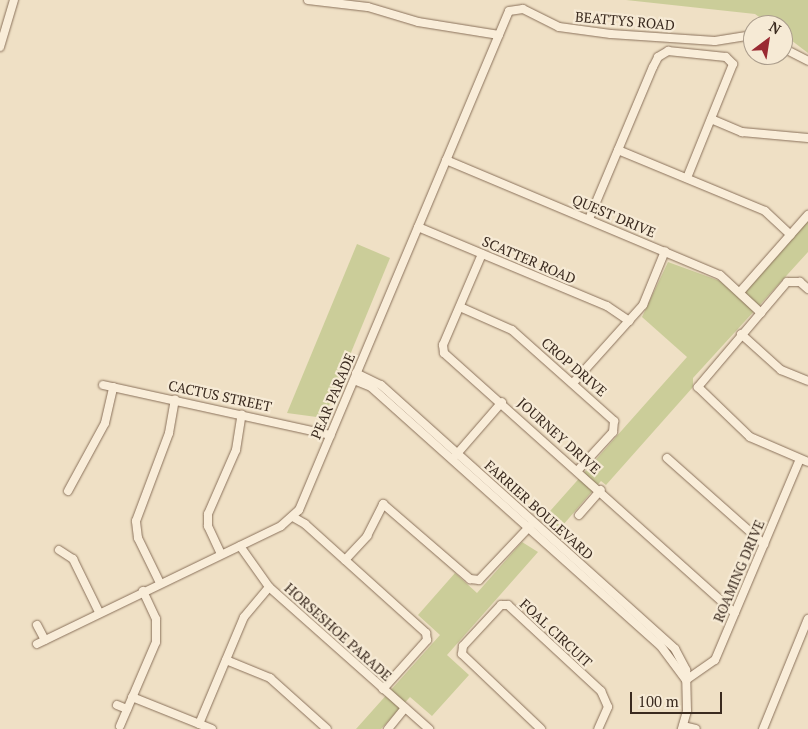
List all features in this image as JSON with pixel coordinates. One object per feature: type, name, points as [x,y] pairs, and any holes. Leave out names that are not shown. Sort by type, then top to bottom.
[{"type":"street","points":[[0,47],[14,0]]},
{"type":"street","points":[[308,0],[368,6],[418,22],[499,35]]},
{"type":"street","name":"BEATTYS ROAD","points":[[505,20],[509,12],[523,9],[559,27],[611,34],[715,41],[743,37]]},
{"type":"street","name":"PEAR PARADE","points":[[293,517],[331,435],[505,20]]},
{"type":"street","points":[[590,220],[618,150],[663,52],[731,60],[731,72],[687,178]]},
{"type":"street","points":[[793,53],[808,61]]},
{"type":"street","points":[[711,119],[742,132],[808,138]]},
{"type":"street","points":[[618,150],[765,211],[791,235]]},
{"type":"street","name":"QUEST DRIVE","points":[[446,160],[720,275],[760,312]]},
{"type":"street","points":[[740,292],[808,215]]},
{"type":"street","name":"SCATTER ROAD","points":[[418,227],[606,306],[629,321]]},
{"type":"street","points":[[573,382],[646,301],[665,251]]},
{"type":"street","name":"JOURNEY DRIVE","points":[[482,254],[442,349],[601,490],[735,613]]},
{"type":"street","points":[[804,460],[750,437],[698,387],[787,282],[800,282],[808,289]]},
{"type":"street","name":"CROP DRIVE","points":[[460,307],[512,330],[573,382],[615,426],[578,470]]},
{"type":"street","points":[[741,334],[782,370],[808,380]]},
{"type":"street","name":"FARRIER BOULEVARD","points":[[355,377],[381,384],[660,645],[686,680]]},
{"type":"street","name":"CACTUS STREET","points":[[103,384],[331,435]]},
{"type":"street","points":[[68,491],[105,423],[113,387]]},
{"type":"street","points":[[160,583],[138,538],[136,521],[169,434],[175,400]]},
{"type":"street","points":[[456,456],[502,402]]},
{"type":"street","points":[[220,554],[208,526],[208,514],[236,450],[242,414]]},
{"type":"street","points":[[667,458],[764,544]]},
{"type":"street","name":"ROAMING DRIVE","points":[[686,680],[714,660],[764,544],[804,460]]},
{"type":"street","points":[[579,515],[601,490]]},
{"type":"street","points":[[345,560],[367,536],[383,504],[470,579],[479,580],[495,565],[530,525]]},
{"type":"street","points":[[37,644],[99,612],[240,546],[293,517],[345,560],[426,633],[427,640],[383,689]]},
{"type":"street","name":"HORSESHOE PARADE","points":[[240,546],[269,587],[429,729]]},
{"type":"street","points":[[59,550],[73,559],[99,612]]},
{"type":"street","points":[[199,724],[244,617],[269,587]]},
{"type":"street","points":[[120,726],[156,635],[156,619],[143,591]]},
{"type":"street","name":"FOAL CIRCUIT","points":[[542,729],[462,654],[463,646],[502,605],[508,605],[601,691],[608,707],[598,729]]},
{"type":"street","points":[[763,729],[808,619]]},
{"type":"street","points":[[38,626],[45,640]]},
{"type":"street","points":[[226,660],[270,678],[328,729]]},
{"type":"street","points":[[686,680],[683,727],[696,729]]},
{"type":"street","points":[[132,697],[212,729]]},
{"type":"street","points":[[117,705],[127,709]]},
{"type":"street","points":[[388,729],[405,708]]},
{"type":"green space","points":[[626,0],[808,0],[808,53],[793,42],[793,15],[755,14]]},
{"type":"green space","points":[[808,215],[808,252],[693,378],[693,387],[606,485],[601,481],[557,532],[543,519],[687,357],[642,317],[668,262],[720,281],[737,295]]},
{"type":"green space","points":[[357,244],[390,258],[324,418],[287,413]]},
{"type":"green space","points":[[522,542],[538,552],[447,655],[469,675],[432,716],[410,697],[381,729],[356,729],[440,635],[418,615],[455,573],[477,593]]}]
